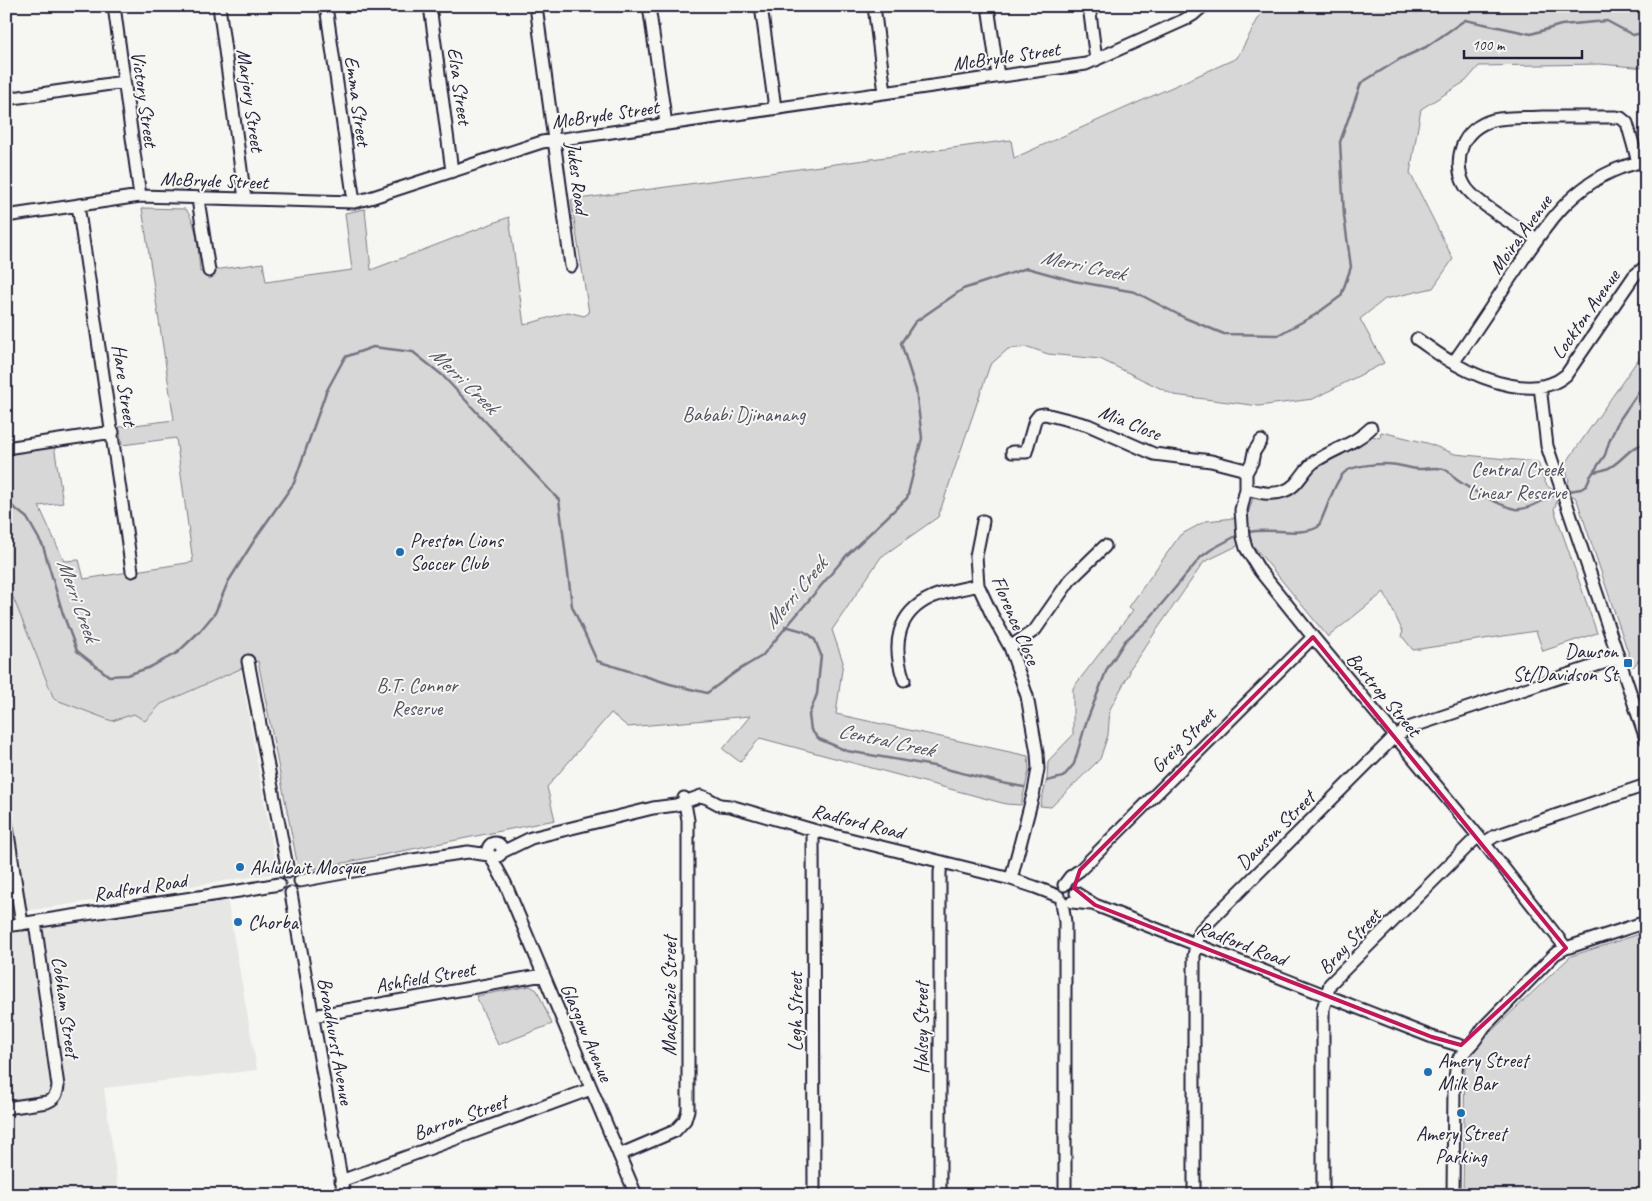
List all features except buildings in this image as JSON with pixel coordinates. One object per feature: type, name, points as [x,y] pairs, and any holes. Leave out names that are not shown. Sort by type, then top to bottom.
[{"type":"street","name":"Victory Street","points":[[114,6],[140,196]]},
{"type":"street","name":"Marjory Street","points":[[220,6],[246,199]]},
{"type":"street","name":"Emma Street","points":[[326,6],[354,202]]},
{"type":"street","name":"Elsa Street","points":[[430,6],[452,171]]},
{"type":"street","name":"Jukes Road","points":[[536,6],[571,266]]},
{"type":"street","points":[[649,6],[666,124]]},
{"type":"street","points":[[761,6],[775,108]]},
{"type":"street","points":[[874,6],[885,93]]},
{"type":"street","points":[[988,6],[998,76]]},
{"type":"street","points":[[1089,6],[1096,60]]},
{"type":"street","name":"McBryde Street","points":[[6,216],[140,196],[354,202],[534,144],[554,140],[1086,64],[1184,20],[1203,6]]},
{"type":"street","points":[[6,100],[124,82]]},
{"type":"street","points":[[1537,239],[1484,204],[1469,192],[1463,184],[1459,161],[1460,151],[1464,142],[1476,127],[1493,120],[1513,118],[1622,118],[1627,123],[1642,161]]},
{"type":"street","name":"Moira Avenue","points":[[1453,363],[1537,239],[1564,204],[1580,190],[1604,174],[1642,161]]},
{"type":"street","points":[[198,199],[208,271]]},
{"type":"street","name":"Hare Street","points":[[78,205],[132,571]]},
{"type":"street","name":"Lockton Avenue","points":[[1417,339],[1453,363],[1510,386],[1540,386],[1560,380],[1566,375],[1634,276],[1646,266]]},
{"type":"street","points":[[1540,386],[1547,446],[1646,739]]},
{"type":"street","name":"Mia Close","points":[[1012,452],[1027,454],[1035,420],[1039,415],[1045,414],[1088,425],[1154,454],[1211,462],[1242,469],[1246,472]]},
{"type":"street","points":[[1246,489],[1265,494],[1276,494],[1286,491],[1294,485],[1314,462],[1356,440],[1371,428]]},
{"type":"street","points":[[6,448],[112,432]]},
{"type":"street","name":"Bartrop Street","points":[[1261,441],[1254,452],[1252,462],[1246,472],[1246,489],[1241,510],[1243,537],[1246,548],[1260,571],[1481,840],[1566,948]]},
{"type":"street","name":"Florence Close","points":[[983,521],[976,556],[978,585],[992,616],[1010,647],[1027,696],[1033,723],[1038,769],[1034,792],[1011,879]]},
{"type":"street","points":[[1010,647],[1035,630],[1070,580],[1105,546]]},
{"type":"street","points":[[904,680],[899,666],[898,636],[909,614],[916,607],[934,596],[978,585]]},
{"type":"street","name":"Greig Street","points":[[1067,895],[1070,878],[1313,637]]},
{"type":"street","name":"Dawson Street","points":[[1194,1195],[1194,956],[1201,930],[1395,736],[1411,727],[1618,658]]},
{"type":"street","points":[[248,661],[288,872]]},
{"type":"street","name":"Bray Street","points":[[1323,1195],[1322,1009],[1330,984],[1481,840],[1646,785]]},
{"type":"street","name":"Radford Road","points":[[495,851],[525,840],[701,796],[720,805],[1011,879],[1095,904],[1432,1037],[1461,1051]]},
{"type":"street","name":"MacKenzie Street","points":[[619,1154],[675,1131],[685,1120],[688,1110],[688,820],[684,800]]},
{"type":"street","points":[[6,821],[22,924]]},
{"type":"street","name":"Legh Street","points":[[813,830],[814,1195]]},
{"type":"street","points":[[300,881],[413,860],[468,852],[495,851]]},
{"type":"street","name":"Glasgow Avenue","points":[[495,851],[505,883],[636,1195]]},
{"type":"street","name":"Halsey Street","points":[[940,1195],[940,872],[942,862]]},
{"type":"street","points":[[288,872],[294,874],[300,881]]},
{"type":"street","points":[[288,872],[280,878],[278,884],[284,892],[291,893],[296,890],[300,881]]},
{"type":"street","name":"Radford Road","points":[[6,926],[278,884]]},
{"type":"street","name":"Broadhurst Avenue","points":[[291,893],[344,1195]]},
{"type":"street","points":[[1065,1195],[1065,922],[1067,895]]},
{"type":"street","name":"Cobham Street","points":[[6,1108],[53,1100],[58,1086],[35,922]]},
{"type":"street","points":[[1453,1195],[1454,1084],[1461,1051],[1555,954],[1566,948],[1646,922]]},
{"type":"street","name":"Ashfield Street","points":[[313,1016],[543,975]]},
{"type":"street","name":"Barron Street","points":[[341,1181],[591,1089]]},
{"type":"highlighted area","points":[[1313,637],[1566,948],[1461,1045],[1432,1037],[1095,905],[1074,888],[1080,870]]},
{"type":"shaded area","points":[[6,580],[54,699],[134,714],[145,721],[161,704],[240,668],[276,865],[271,874],[6,914]]},
{"type":"shaded area","points":[[227,898],[257,1070],[104,1088],[119,1195],[6,1195],[6,932]]},
{"type":"green space","points":[[1265,6],[1646,6],[1646,68],[1600,64],[1479,66],[1466,81],[1421,109],[1410,173],[1453,259],[1433,288],[1385,299],[1360,319],[1384,363],[1313,399],[1259,406],[1174,395],[1100,359],[1048,354],[1028,347],[1008,349],[990,365],[938,517],[881,557],[832,630],[843,662],[836,714],[1028,756],[1029,771],[1021,805],[1006,804],[760,738],[740,762],[723,749],[750,716],[628,727],[611,713],[547,787],[555,820],[299,872],[258,661],[161,704],[145,721],[134,714],[112,721],[54,699],[6,580],[6,451],[54,445],[63,503],[39,506],[64,561],[79,560],[84,579],[193,562],[176,438],[122,445],[119,427],[174,420],[142,208],[185,209],[190,215],[195,230],[200,272],[263,263],[266,282],[352,270],[345,213],[365,209],[371,270],[509,217],[524,325],[568,312],[584,316],[589,313],[571,200],[1011,140],[1014,158],[1237,58]]},
{"type":"green space","points":[[1646,348],[1646,658],[1638,661],[1633,667],[1578,503],[1575,497],[1570,495],[1567,486],[1569,480],[1564,463],[1566,463]]},
{"type":"green space","name":"Central Creek Linear Reserve","points":[[1382,432],[1427,443],[1455,454],[1538,462],[1545,482],[1557,494],[1557,502],[1554,509],[1597,633],[1543,651],[1536,631],[1413,650],[1401,635],[1403,632],[1384,592],[1328,637],[1252,544],[1248,514],[1254,495],[1267,497],[1311,468],[1369,435],[1379,438]]},
{"type":"green space","points":[[1235,518],[1239,545],[1204,562],[1129,670],[1130,672],[1110,709],[1108,735],[1100,759],[1051,807],[1040,806],[1047,779],[1048,761],[1073,735],[1073,688],[1133,610],[1129,607],[1180,535],[1206,521]]},
{"type":"green space","points":[[1646,932],[1646,1195],[1463,1195],[1465,1056],[1571,956]]},
{"type":"green space","points":[[530,986],[537,990],[552,1024],[498,1045],[476,996]]},
{"type":"waterway","name":"Merri Creek","points":[[6,501],[27,518],[43,546],[63,614],[77,651],[109,676],[127,675],[148,668],[177,653],[200,631],[215,613],[228,582],[294,483],[326,392],[345,357],[373,347],[413,352],[442,375],[559,500],[572,606],[597,661],[670,684],[707,693],[737,671],[762,656],[846,556],[907,498],[922,438],[916,390],[901,343],[915,322],[963,289],[1027,268],[1074,281],[1135,292],[1185,318],[1224,334],[1278,335],[1315,315],[1341,296],[1351,267],[1344,216],[1340,142],[1361,83],[1400,59],[1426,47],[1465,20],[1531,34],[1561,25],[1607,21],[1633,35],[1646,32]]},
{"type":"waterway","name":"Central Creek","points":[[1569,491],[1586,486],[1605,455],[1618,422],[1646,381]]},
{"type":"waterway","points":[[1593,472],[1610,467],[1635,447],[1645,444]]},
{"type":"waterway","name":"Central Creek","points":[[1249,532],[1294,532],[1311,530],[1318,527],[1342,475],[1346,471],[1359,466],[1391,464],[1416,469],[1443,469],[1477,493],[1515,509],[1530,507],[1555,495]]},
{"type":"waterway","name":"Central Creek","points":[[1047,781],[1063,777],[1074,764],[1086,723],[1107,669],[1125,641],[1149,619],[1201,557],[1236,536]]},
{"type":"waterway","name":"Central Creek","points":[[785,626],[810,635],[815,640],[821,655],[817,694],[809,715],[811,730],[819,739],[847,751],[934,766],[1024,787]]},
{"type":"place","name":"Preston Lions Soccer Club","points":[[400,552]]},
{"type":"place","name":"Dawson St/Davidson St","points":[[1628,663]]},
{"type":"place","name":"Ahlulbait Mosque","points":[[240,867]]},
{"type":"place","name":"Chorba","points":[[238,922]]},
{"type":"place","name":"Amery Street Milk Bar","points":[[1428,1072]]},
{"type":"place","name":"Amery Street Parking","points":[[1461,1113]]},
{"type":"park label","name":"Bababi Djinanang","points":[[744,414]]},
{"type":"park label","name":"B.T. Connor Reserve","points":[[417,696]]}]
